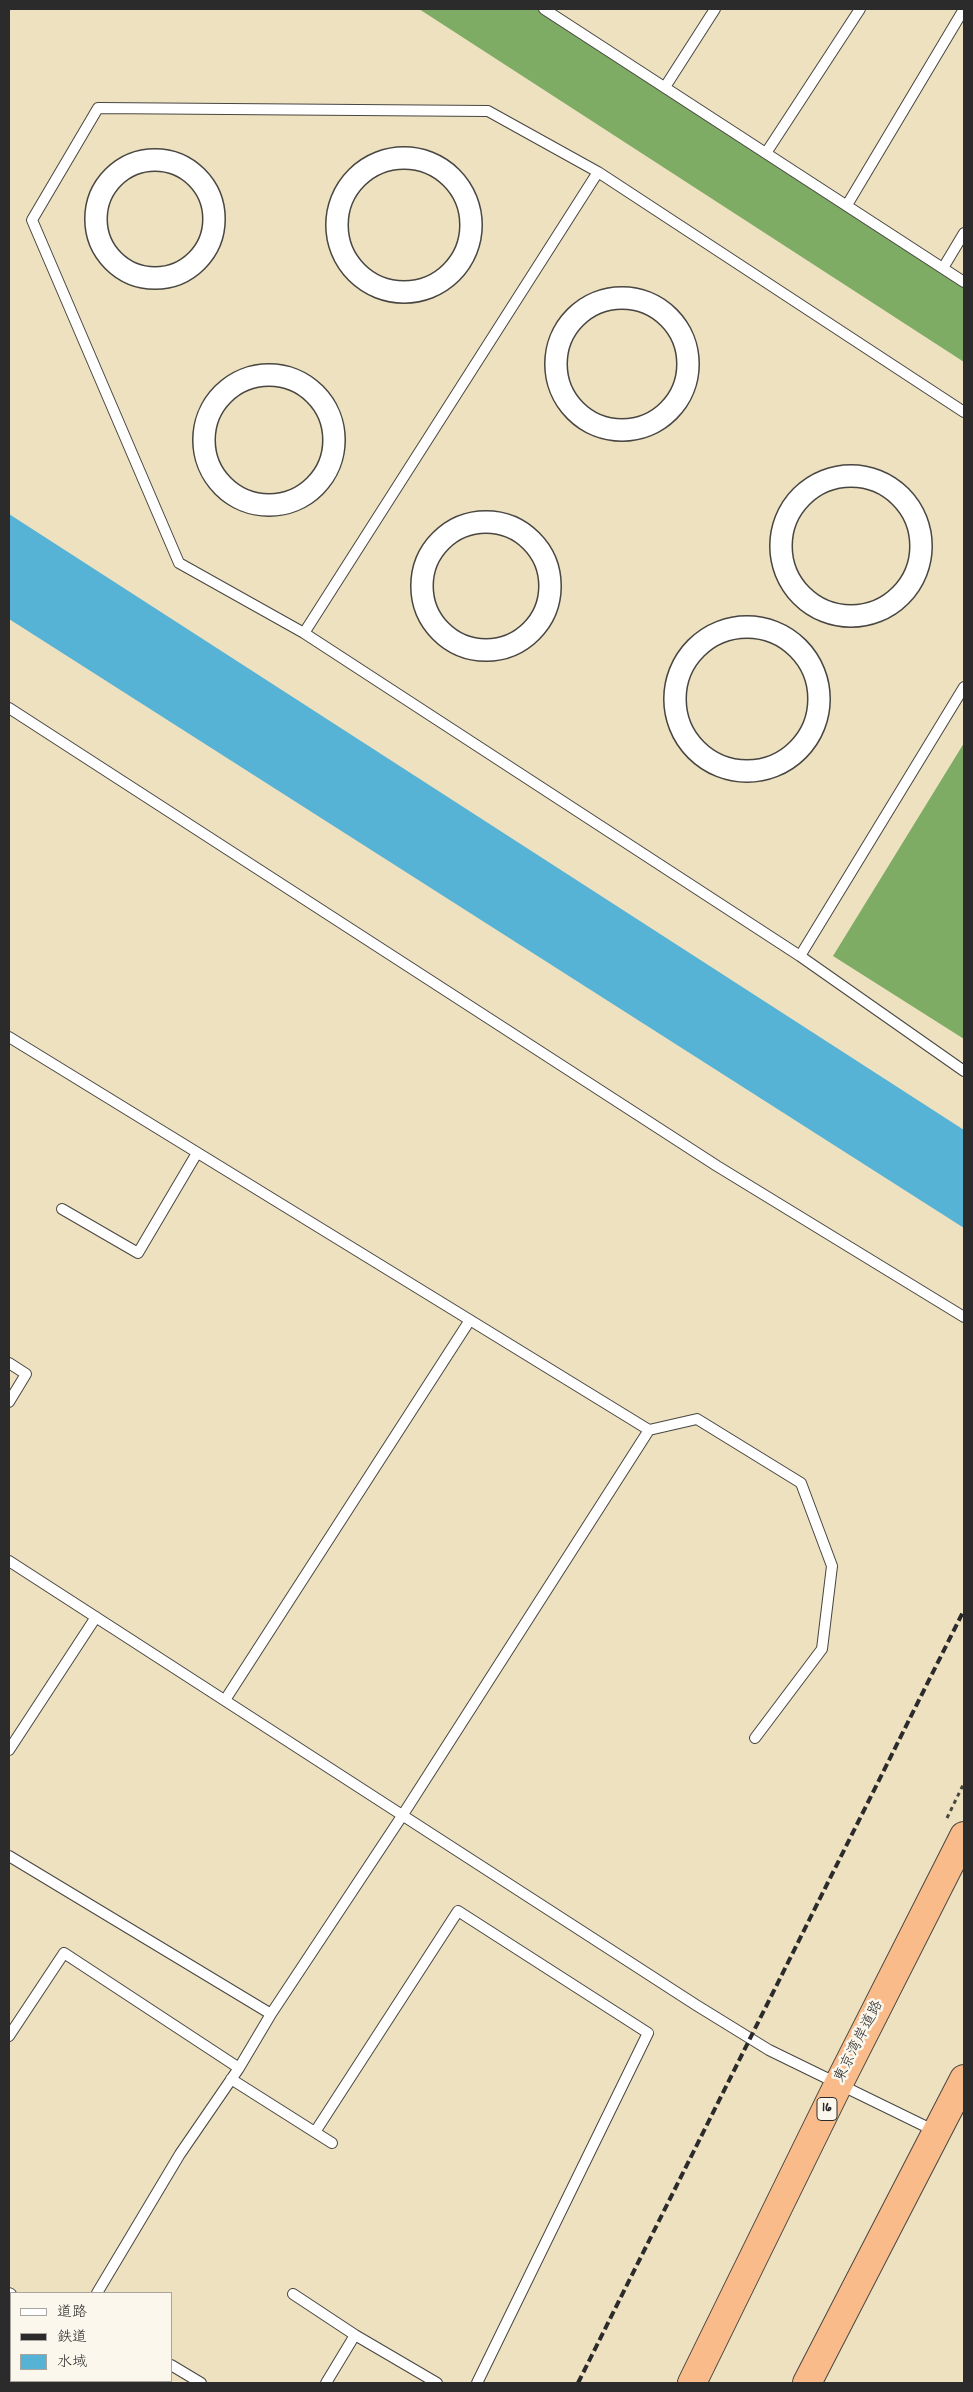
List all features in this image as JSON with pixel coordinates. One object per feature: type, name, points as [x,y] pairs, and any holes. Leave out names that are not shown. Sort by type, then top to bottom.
[{"type":"highway","name":"東京湾岸道路","points":[[692,2383],[838,2086],[964,1836]]},
{"type":"highway","points":[[808,2379],[938,2133],[964,2079]]},
{"type":"street","points":[[396,158],[419,159],[441,168],[458,184],[469,205],[472,229],[468,246],[457,266],[440,282],[423,289],[399,292],[377,286],[363,277],[347,260],[338,239],[337,221],[342,198],[355,179],[374,165],[396,158]]},
{"type":"street","points":[[150,159],[181,165],[198,177],[210,194],[215,212],[213,233],[205,252],[190,267],[172,276],[144,278],[124,270],[108,257],[100,243],[95,223],[97,202],[113,176],[130,164],[150,159]]},
{"type":"street","points":[[615,297],[638,299],[659,308],[672,319],[684,339],[689,361],[688,378],[679,399],[663,416],[648,425],[625,430],[602,427],[588,421],[571,406],[559,386],[556,368],[558,345],[568,324],[592,304],[615,297]]},
{"type":"street","points":[[271,375],[293,380],[312,391],[326,409],[333,431],[334,445],[329,467],[311,490],[291,502],[269,506],[251,503],[230,493],[214,477],[203,448],[204,426],[213,405],[228,389],[248,378],[271,375]]},
{"type":"street","points":[[853,475],[877,480],[897,492],[913,510],[921,533],[921,560],[912,583],[895,601],[882,609],[858,616],[833,614],[818,608],[799,593],[786,572],[781,551],[783,526],[794,504],[812,487],[829,479],[853,475]]},
{"type":"street","points":[[480,522],[502,524],[526,535],[541,552],[549,573],[550,592],[544,614],[524,639],[503,649],[482,651],[460,646],[441,634],[432,623],[423,603],[421,580],[428,558],[441,540],[458,528],[480,522]]},
{"type":"street","points":[[748,626],[772,631],[794,643],[809,660],[819,683],[818,717],[808,740],[795,755],[773,767],[739,772],[715,764],[694,750],[686,739],[676,716],[675,691],[679,672],[693,650],[722,630],[748,626]]},
{"type":"lane","points":[[544,9],[964,282]]},
{"type":"lane","points":[[665,87],[715,9]]},
{"type":"lane","points":[[766,153],[860,9]]},
{"type":"lane","points":[[847,205],[964,9]]},
{"type":"lane","points":[[964,412],[598,172],[488,111],[98,108],[32,220],[179,563],[304,633],[800,956],[964,1071]]},
{"type":"lane","points":[[304,633],[598,172]]},
{"type":"lane","points":[[944,268],[964,233]]},
{"type":"lane","points":[[800,956],[964,687]]},
{"type":"lane","points":[[9,708],[717,1166],[964,1317]]},
{"type":"lane","points":[[9,1037],[650,1430]]},
{"type":"lane","points":[[62,1209],[138,1253],[197,1153]]},
{"type":"lane","points":[[224,1700],[470,1320]]},
{"type":"lane","points":[[9,1363],[26,1374],[9,1402]]},
{"type":"lane","points":[[98,2292],[180,2154],[239,2068],[271,2014],[402,1816],[650,1430],[697,1419],[802,1483],[832,1566],[822,1649],[754,1738]]},
{"type":"lane","points":[[9,1561],[402,1816],[769,2050],[838,2086],[938,2133]]},
{"type":"lane","points":[[9,1750],[96,1617]]},
{"type":"lane","points":[[9,1856],[271,2014]]},
{"type":"lane","points":[[315,2132],[458,1911],[648,2033],[477,2383]]},
{"type":"lane","points":[[9,2036],[64,1953],[239,2068]]},
{"type":"lane","points":[[231,2079],[332,2143]]},
{"type":"lane","points":[[292,2294],[423,2380],[437,2383]]},
{"type":"lane","points":[[326,2383],[355,2335]]},
{"type":"lane","points":[[172,2366],[201,2383]]},
{"type":"green space","points":[[419,9],[540,9],[964,281],[964,362]]},
{"type":"green space","points":[[964,743],[964,1039],[833,956]]},
{"type":"water","points":[[9,514],[964,1130],[964,1228],[9,619]]},
{"type":"railway","points":[[578,2383],[964,1610]]}]
